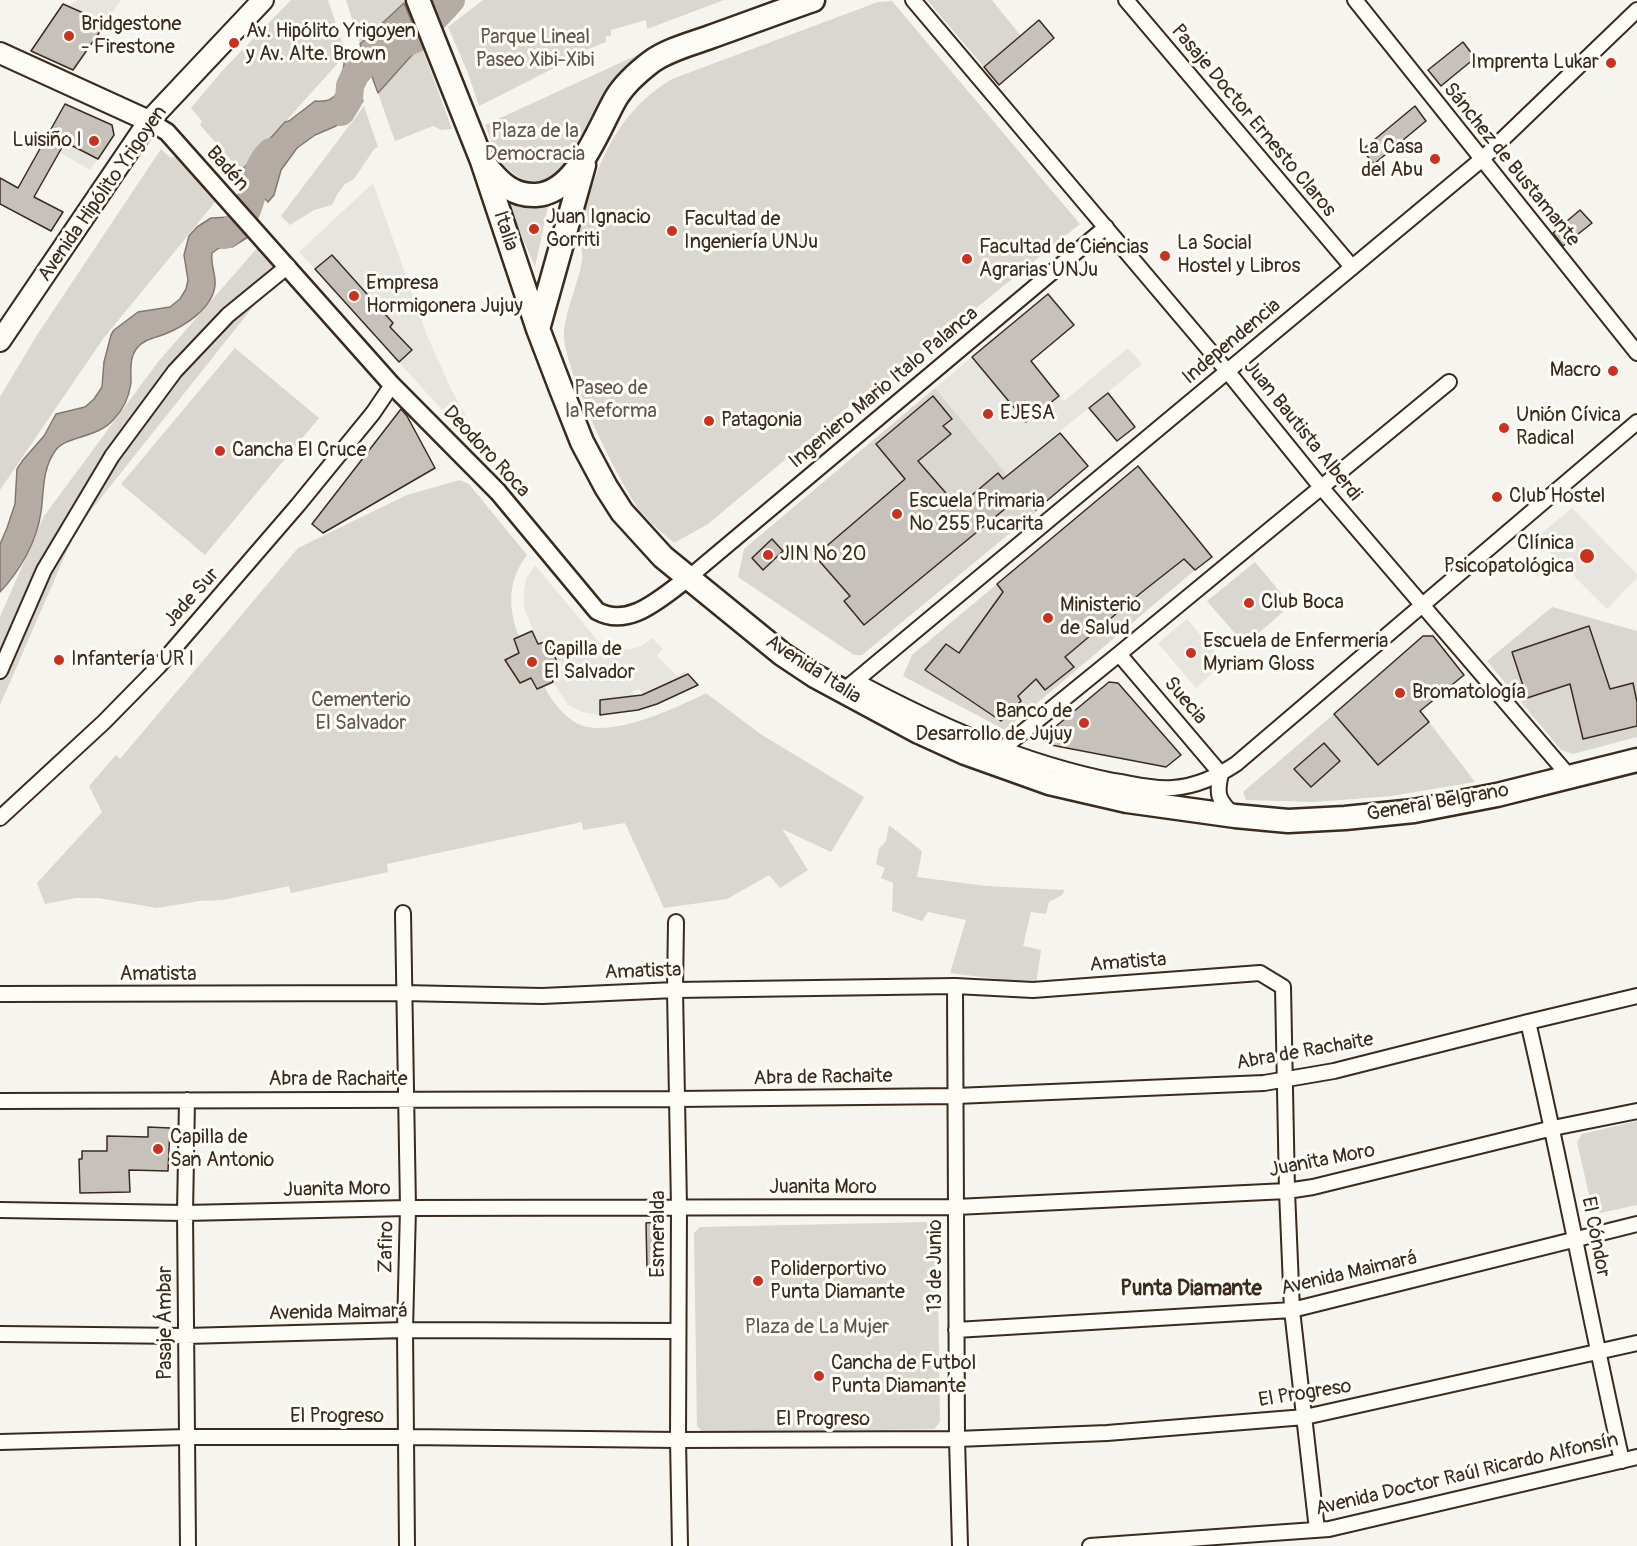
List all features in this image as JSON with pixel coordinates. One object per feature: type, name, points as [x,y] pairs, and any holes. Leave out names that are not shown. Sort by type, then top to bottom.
[{"type":"main road","name":"Avenida Hipólito Yrigoyen","points":[[0,341],[149,121],[262,0]]},
{"type":"main road","name":"Italia","points":[[418,0],[482,161],[538,329]]},
{"type":"main road","points":[[482,161],[504,186],[517,193],[535,195],[551,193],[559,188],[574,171],[623,88],[653,60],[684,46],[813,0]]},
{"type":"main road","points":[[0,53],[149,121]]},
{"type":"main road","points":[[538,329],[587,152]]},
{"type":"main road","name":"Avenida Italia","points":[[538,329],[582,442],[611,497],[650,543],[687,579],[782,654],[849,686],[965,753],[1049,783],[1127,801],[1235,816]]},
{"type":"main road","name":"General Belgrano","points":[[1235,816],[1288,821],[1396,813],[1497,795],[1637,760]]},
{"type":"street","name":"Juan Bautista Alberdi","points":[[913,0],[1228,372],[1321,487],[1569,776]]},
{"type":"street","name":"Pasaje Doctor Ernesto Claros","points":[[1126,0],[1352,267]]},
{"type":"street","name":"Sánchez de Bustamante","points":[[1355,0],[1637,353]]},
{"type":"street","name":"Independencia","points":[[849,686],[1481,160],[1637,10]]},
{"type":"street","name":"Badén","points":[[149,121],[167,132],[272,248]]},
{"type":"street","name":"Ingeniero Mario Italo Palanca","points":[[687,579],[1106,227]]},
{"type":"street","name":"Deodoro Roca","points":[[272,248],[392,385],[498,492],[597,611],[611,617],[634,615],[687,579]]},
{"type":"street","points":[[0,671],[44,570],[112,456],[182,363],[228,315],[288,266]]},
{"type":"street","points":[[1002,748],[1449,382]]},
{"type":"street","name":"Jade Sur","points":[[0,818],[104,722],[159,666],[305,498],[373,413],[392,385]]},
{"type":"street","name":"Avenida Italia","points":[[849,686],[965,735],[1045,765],[1148,787],[1171,789],[1199,784],[1221,774],[1245,756],[1637,422]]},
{"type":"street","name":"Suecia","points":[[1119,654],[1221,774]]},
{"type":"street","points":[[1221,774],[1220,798],[1222,804],[1235,816]]},
{"type":"street","name":"Zafiro","points":[[403,913],[408,1208],[405,1330],[407,1546]]},
{"type":"street","name":"Esmeralda","points":[[676,921],[680,1546]]},
{"type":"street","name":"Amatista","points":[[0,994],[403,993],[542,996],[675,990],[955,986],[1033,990],[1260,973],[1283,987],[1284,1079]]},
{"type":"street","name":"13 de Junio","points":[[955,986],[956,1330],[960,1546]]},
{"type":"street","name":"Abra de Rachaite","points":[[0,1101],[956,1096],[1264,1083],[1334,1071],[1637,996]]},
{"type":"street","name":"El Cóndor","points":[[1528,1022],[1553,1128],[1598,1353],[1623,1461]]},
{"type":"street","points":[[1284,1079],[1292,1310],[1317,1530]]},
{"type":"street","name":"Pasaje Ámbar","points":[[187,1100],[185,1213],[188,1546]]},
{"type":"street","name":"Juanita Moro","points":[[0,1210],[185,1213],[408,1208],[956,1207],[1287,1191],[1312,1187],[1553,1128],[1637,1111]]},
{"type":"street","name":"Avenida Maimará","points":[[956,1330],[1292,1310],[1637,1224]]},
{"type":"street","name":"Avenida Maimará","points":[[0,1334],[186,1336],[405,1330],[677,1331]]},
{"type":"street","name":"El Progreso","points":[[0,1442],[187,1437],[957,1439],[1107,1433],[1305,1417],[1637,1344]]},
{"type":"street","name":"Avenida Doctor Raúl Ricardo Alfonsín","points":[[1090,1546],[1329,1529],[1637,1457]]},
{"type":"shaded area","points":[[77,0],[121,0],[106,22],[69,6]]},
{"type":"shaded area","points":[[404,3],[421,45],[378,93],[360,44]]},
{"type":"shaded area","points":[[346,54],[363,101],[345,120],[315,135],[297,148],[281,170],[274,195],[268,202],[241,171],[285,122],[315,101],[325,101],[337,93]]},
{"type":"shaded area","points":[[65,142],[98,159],[90,170],[59,152]]},
{"type":"shaded area","points":[[373,183],[428,338],[452,391],[475,433],[468,439],[399,362],[412,350],[390,327],[393,323],[332,255],[315,269],[299,252]]},
{"type":"shaded area","points":[[231,217],[248,237],[232,247],[219,248],[212,253],[215,285],[204,309],[173,331],[140,345],[134,352],[132,360],[129,393],[114,419],[99,430],[66,442],[55,451],[46,473],[39,523],[32,545],[21,565],[0,592],[0,544],[15,504],[17,469],[44,436],[56,414],[85,407],[94,399],[102,387],[104,362],[114,330],[138,312],[170,307],[180,299],[188,280],[184,255],[189,236],[197,227],[211,218]]},
{"type":"shaded area","name":"EJESA","points":[[1128,348],[1142,364],[1007,475],[935,388],[972,357],[1026,422],[1059,396],[1064,401]]},
{"type":"shaded area","name":"Clínica Psicopatológica","points":[[1572,508],[1637,574],[1637,578],[1607,609],[1536,538]]},
{"type":"shaded area","points":[[535,565],[599,642],[617,649],[630,649],[641,646],[652,638],[663,649],[657,656],[677,676],[685,671],[691,677],[672,686],[654,690],[659,703],[646,708],[640,689],[633,691],[633,696],[600,700],[600,715],[582,712],[568,705],[553,682],[548,668],[558,664],[549,641],[538,644],[524,607],[526,579]]},
{"type":"shaded area","name":"Escuela de Enfermeria Myriam Gloss","points":[[1187,619],[1224,663],[1196,688],[1158,643]]},
{"type":"green space","points":[[291,0],[328,0],[346,54],[241,171],[200,125],[202,121],[191,108],[223,70]]},
{"type":"green space","points":[[346,0],[403,0],[404,3],[360,44]]},
{"type":"green space","name":"Parque Lineal Paseo Xibi-Xibi","points":[[483,0],[724,0],[647,29],[646,20],[611,30],[611,36],[606,36],[606,42],[558,61],[558,66],[479,106],[468,73],[448,27]]},
{"type":"green space","points":[[927,0],[992,0],[1021,36],[984,67]]},
{"type":"green space","name":"Paseo de la Reforma","points":[[892,1],[1080,224],[874,391],[866,392],[708,524],[674,543],[641,512],[620,477],[582,396],[566,348],[565,323],[582,258],[579,230],[598,169],[613,139],[632,112],[657,89],[672,79],[878,2]]},
{"type":"green space","name":"Parque Lineal Paseo Xibi-Xibi","points":[[421,45],[452,129],[441,130],[433,126],[395,141],[378,93]]},
{"type":"green space","name":"Plaza de la Democracia","points":[[648,50],[585,135],[558,176],[546,183],[526,180],[504,166],[485,125]]},
{"type":"green space","points":[[364,106],[378,147],[354,179],[345,184],[332,205],[314,210],[290,225],[281,216]]},
{"type":"green space","points":[[161,149],[171,158],[176,156],[216,201],[103,339],[0,490],[0,397],[37,335]]},
{"type":"green space","points":[[512,203],[546,203],[548,206],[535,267],[510,208]]},
{"type":"green space","points":[[258,247],[280,273],[77,528],[0,705],[0,617],[44,516],[158,362]]},
{"type":"green space","name":"Cancha El Cruce","points":[[235,348],[319,418],[205,555],[121,484]]},
{"type":"green space","points":[[935,388],[1037,511],[862,655],[854,655],[738,577],[744,549]]},
{"type":"green space","name":"Cementerio El Salvador","points":[[460,480],[469,484],[527,555],[516,575],[511,595],[513,616],[519,637],[514,640],[519,653],[506,660],[520,683],[531,678],[537,689],[544,686],[567,717],[591,728],[607,728],[643,720],[706,693],[759,733],[864,797],[831,852],[782,829],[808,870],[780,888],[769,875],[727,899],[664,908],[625,823],[583,830],[582,822],[387,864],[388,872],[291,893],[289,886],[223,900],[199,901],[157,908],[98,898],[76,898],[45,904],[37,883],[102,812],[89,786],[116,755],[120,759],[298,548],[407,495]]},
{"type":"green space","points":[[1184,559],[1195,570],[1005,730],[903,676],[912,655],[997,584],[1003,592],[959,653],[945,644],[925,669],[1001,721],[1021,701],[1018,696],[1036,679],[1045,690],[1074,667],[1065,657]]},
{"type":"green space","name":"Club Boca","points":[[1255,562],[1291,605],[1245,645],[1207,601]]},
{"type":"green space","points":[[1552,607],[1637,631],[1637,737],[1573,754],[1561,750],[1487,661]]},
{"type":"green space","points":[[1334,714],[1378,765],[1429,722],[1475,782],[1391,796],[1315,802],[1246,800],[1243,792]]},
{"type":"green space","points":[[889,825],[922,851],[917,877],[986,886],[1065,890],[1062,895],[1049,902],[1046,914],[1031,912],[1023,946],[1041,950],[1036,984],[950,973],[966,920],[928,912],[922,921],[892,911],[893,883],[881,878],[885,868],[876,864],[879,849],[886,841]]},
{"type":"green space","points":[[1637,1121],[1637,1205],[1600,1213],[1592,1208],[1577,1142],[1582,1134]]},
{"type":"green space","name":"Plaza de La Mujer","points":[[930,1222],[937,1229],[940,1422],[934,1429],[704,1433],[697,1426],[694,1233],[700,1227]]},
{"type":"building","name":"Bridgestone - Firestone","points":[[63,4],[106,23],[73,70],[31,51]]},
{"type":"building","points":[[1039,20],[1054,38],[999,85],[984,67]]},
{"type":"building","points":[[1463,42],[1475,58],[1441,86],[1428,70]]},
{"type":"building","points":[[65,104],[112,125],[114,135],[98,159],[65,142],[34,197],[63,212],[51,231],[0,204],[0,178],[18,188]]},
{"type":"building","points":[[1415,106],[1426,121],[1374,164],[1362,150]]},
{"type":"building","points":[[1580,210],[1592,223],[1563,246],[1553,233]]},
{"type":"building","name":"Empresa Hormigonera Jujuy","points":[[332,255],[393,323],[390,327],[412,350],[399,362],[315,269]]},
{"type":"building","name":"EJESA","points":[[1048,294],[1074,325],[1031,361],[1059,396],[1026,422],[972,357]]},
{"type":"building","name":"EJESA","points":[[1108,393],[1135,427],[1117,441],[1089,408]]},
{"type":"building","name":"Escuela Primaria Nº 255 Pucarita","points":[[933,396],[952,419],[943,426],[951,434],[918,461],[958,507],[998,473],[1003,479],[1060,433],[1088,466],[1036,510],[1023,494],[864,625],[844,601],[850,596],[815,556],[905,479],[876,444]]},
{"type":"building","points":[[401,409],[435,468],[323,533],[312,524]]},
{"type":"building","name":"Ministerio de Salud","points":[[1138,466],[1212,557],[1195,570],[1184,559],[1065,657],[1074,667],[1045,690],[1036,679],[1018,696],[1021,701],[1001,721],[925,670],[946,644],[959,653],[1003,592],[997,584]]},
{"type":"building","points":[[772,539],[783,551],[763,570],[752,558]]},
{"type":"building","points":[[1589,626],[1610,689],[1633,683],[1637,702],[1637,726],[1583,739],[1570,684],[1527,698],[1512,652]]},
{"type":"building","name":"Capilla de El Salvador","points":[[532,631],[538,644],[548,641],[558,664],[548,668],[553,682],[537,689],[531,678],[520,683],[505,660],[519,653],[514,639]]},
{"type":"building","name":"Bromatología","points":[[1423,636],[1433,636],[1464,675],[1420,711],[1429,722],[1378,765],[1334,714]]},
{"type":"building","points":[[688,674],[698,685],[638,710],[600,715],[600,700],[642,695]]},
{"type":"building","points":[[1109,682],[1118,683],[1181,755],[1166,767],[1051,745],[1048,733]]},
{"type":"building","points":[[1324,743],[1340,761],[1311,787],[1294,769]]},
{"type":"building","points":[[148,1127],[170,1128],[168,1171],[129,1170],[130,1192],[80,1193],[79,1159],[82,1159],[82,1151],[107,1151],[107,1136],[148,1137]]},
{"type":"building","points":[[656,1222],[663,1229],[663,1269],[647,1269],[646,1223]]},
{"type":"waterway","points":[[341,112],[349,99],[350,86],[355,75],[367,61],[382,52],[415,39],[451,0]]},
{"type":"waterway","points":[[222,234],[225,235],[243,217],[260,166],[271,152]]},
{"type":"place","name":"Bridgestone - Firestone","points":[[69,36]]},
{"type":"place","name":"Av. Hipólito Yrigoyen y Av. Alte. Brown","points":[[234,43]]},
{"type":"place","name":"Imprenta Lukar","points":[[1611,63]]},
{"type":"place","name":"Luisiño I","points":[[94,141]]},
{"type":"place","name":"La Casa del Abu","points":[[1435,159]]},
{"type":"place","name":"Juan Ignacio Gorriti","points":[[534,229]]},
{"type":"place","name":"Facultad de Ingeniería UNJu","points":[[672,231]]},
{"type":"place","name":"La Social Hostel y Libros","points":[[1165,256]]},
{"type":"place","name":"Facultad de Ciencias Agrarias UNJu","points":[[967,259]]},
{"type":"place","name":"Empresa Hormigonera Jujuy","points":[[354,296]]},
{"type":"place","name":"Macro","points":[[1613,371]]},
{"type":"place","name":"EJESA","points":[[988,414]]},
{"type":"place","name":"Patagonia","points":[[709,421]]},
{"type":"place","name":"Unión Cívica Radical","points":[[1504,428]]},
{"type":"place","name":"Cancha El Cruce","points":[[220,451]]},
{"type":"place","name":"Club Hostel","points":[[1497,497]]},
{"type":"place","name":"Escuela Primaria Nº 255 Pucarita","points":[[897,514]]},
{"type":"place","name":"JIN Nº 20","points":[[768,555]]},
{"type":"place","name":"Clínica Psicopatológica","points":[[1587,556]]},
{"type":"place","name":"Club Boca","points":[[1249,603]]},
{"type":"place","name":"Ministerio de Salud","points":[[1048,618]]},
{"type":"place","name":"Escuela de Enfermeria Myriam Gloss","points":[[1191,653]]},
{"type":"place","name":"Infantería UR I","points":[[59,660]]},
{"type":"place","name":"Capilla de El Salvador","points":[[532,662]]},
{"type":"place","name":"Bromatología","points":[[1400,693]]},
{"type":"place","name":"Banco de Desarrollo de Jujuy","points":[[1084,723]]},
{"type":"place","name":"Capilla de San Antonio","points":[[158,1149]]},
{"type":"place","name":"Poliderportivo Punta Diamante","points":[[758,1281]]},
{"type":"place","name":"Cancha de Futbol Punta Diamante","points":[[819,1376]]},
{"type":"district","name":"Punta Diamante","points":[[1191,1290]]}]
